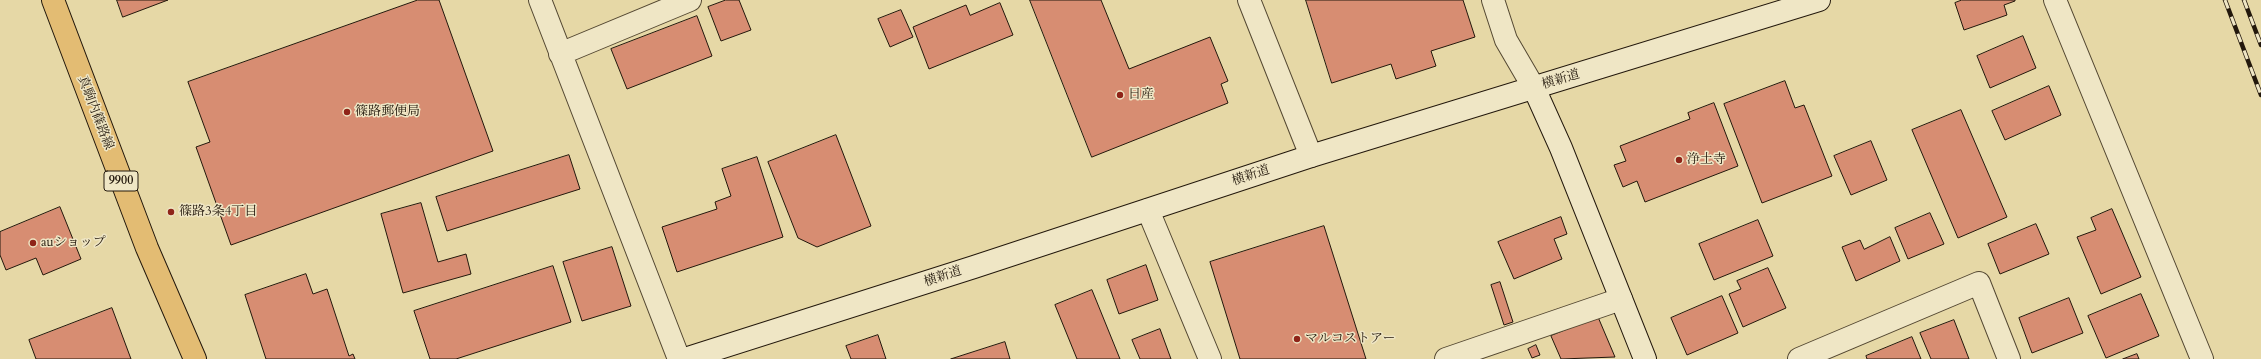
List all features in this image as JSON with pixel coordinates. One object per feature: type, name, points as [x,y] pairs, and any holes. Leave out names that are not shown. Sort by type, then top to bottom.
[{"type":"main road","name":"真駒内篠路線","points":[[53,0],[147,248],[195,359]]},
{"type":"street","points":[[540,0],[560,54],[691,358]]},
{"type":"street","points":[[560,54],[690,0]]},
{"type":"street","points":[[1249,0],[1311,156]]},
{"type":"street","points":[[1494,0],[1506,40],[1534,88],[1561,148],[1645,359]]},
{"type":"street","name":"横新道","points":[[691,358],[1311,156],[1819,0]]},
{"type":"street","points":[[2055,0],[2202,359]]},
{"type":"street","points":[[1148,210],[1210,359]]},
{"type":"street","points":[[1799,359],[1828,353],[1979,283],[2009,359]]},
{"type":"street","points":[[1446,359],[1621,299]]},
{"type":"building","points":[[117,0],[168,0],[123,17]]},
{"type":"building","points":[[418,0],[439,0],[493,151],[231,245],[196,147],[210,142],[188,82]]},
{"type":"building","points":[[726,0],[739,0],[751,30],[721,41],[708,7]]},
{"type":"building","points":[[1030,0],[1101,0],[1129,69],[1210,37],[1228,81],[1221,84],[1228,103],[1092,157]]},
{"type":"building","points":[[1306,0],[1463,0],[1475,37],[1431,51],[1436,66],[1396,79],[1391,64],[1332,83]]},
{"type":"building","points":[[1962,0],[2015,1],[2004,5],[2007,15],[1964,30],[1955,3]]},
{"type":"building","points":[[1000,3],[1013,35],[929,69],[913,27],[966,5],[970,15]]},
{"type":"building","points":[[901,10],[913,37],[890,47],[878,19]]},
{"type":"building","points":[[697,16],[712,56],[627,89],[611,49]]},
{"type":"building","points":[[2023,36],[2036,68],[1990,88],[1977,56]]},
{"type":"building","points":[[1785,81],[1795,108],[1804,105],[1832,176],[1762,203],[1724,104]]},
{"type":"building","points":[[2049,86],[2061,115],[2005,140],[1992,111]]},
{"type":"building","points":[[1714,103],[1738,166],[1645,202],[1637,181],[1623,187],[1614,165],[1626,161],[1620,146],[1690,119],[1688,113]]},
{"type":"building","points":[[1961,110],[2007,217],[1958,238],[1912,130]]},
{"type":"building","points":[[836,135],[871,226],[817,247],[798,238],[768,162]]},
{"type":"building","points":[[1871,141],[1887,180],[1851,195],[1834,156]]},
{"type":"building","points":[[569,155],[580,189],[447,231],[436,197]]},
{"type":"building","points":[[757,157],[783,237],[677,272],[662,227],[717,209],[715,202],[731,196],[722,169]]},
{"type":"building","points":[[421,203],[438,262],[466,254],[471,274],[403,293],[381,214]]},
{"type":"building","points":[[60,207],[81,259],[43,275],[36,258],[6,270],[0,255],[0,232]]},
{"type":"building","points":[[2112,209],[2141,277],[2101,294],[2077,237],[2096,230],[2091,218]]},
{"type":"building","points":[[1930,213],[1944,244],[1908,259],[1895,228]]},
{"type":"building","points":[[1561,217],[1567,234],[1554,239],[1562,259],[1514,279],[1498,242]]},
{"type":"building","points":[[1758,220],[1773,256],[1714,280],[1699,244]]},
{"type":"building","points":[[2036,224],[2049,254],[2000,274],[1988,244]]},
{"type":"building","points":[[1324,226],[1366,359],[1240,359],[1210,262]]},
{"type":"building","points":[[1890,237],[1900,261],[1856,281],[1842,247],[1860,240],[1864,249]]},
{"type":"building","points":[[612,247],[631,306],[582,321],[563,262]]},
{"type":"building","points":[[1146,265],[1158,300],[1119,314],[1107,280]]},
{"type":"building","points":[[553,266],[571,322],[456,359],[430,359],[414,311]]},
{"type":"building","points":[[1768,268],[1786,308],[1743,327],[1729,294],[1741,289],[1737,281]]},
{"type":"building","points":[[306,274],[313,294],[327,289],[349,356],[353,354],[355,359],[266,359],[245,295]]},
{"type":"building","points":[[1500,282],[1513,322],[1504,325],[1491,285]]},
{"type":"building","points":[[1092,290],[1120,359],[1077,359],[1055,305]]},
{"type":"building","points":[[2141,294],[2159,336],[2106,358],[2088,316]]},
{"type":"building","points":[[1722,296],[1738,333],[1687,355],[1671,318]]},
{"type":"building","points":[[2069,298],[2083,333],[2032,353],[2019,318]]},
{"type":"building","points":[[112,308],[131,359],[36,359],[29,340]]},
{"type":"building","points":[[1598,317],[1615,357],[1561,359],[1551,336]]},
{"type":"building","points":[[1954,320],[1969,359],[1931,359],[1920,333]]},
{"type":"building","points":[[1160,329],[1171,359],[1140,359],[1132,340]]},
{"type":"building","points":[[878,335],[886,359],[851,359],[846,346]]},
{"type":"building","points":[[1912,337],[1921,359],[1867,359],[1866,356]]},
{"type":"building","points":[[1005,342],[1010,359],[951,359]]},
{"type":"building","points":[[1536,345],[1540,355],[1532,358],[1528,349]]},
{"type":"building","points":[[2137,354],[2139,359],[2123,359]]},
{"type":"railway","points":[[2225,0],[2261,95]]},
{"type":"railway","points":[[2244,0],[2261,45]]},
{"type":"place","name":"日産","points":[[1120,95]]},
{"type":"place","name":"篠路郵便局","points":[[347,112]]},
{"type":"place","name":"浄土寺","points":[[1679,160]]},
{"type":"place","name":"篠路3条4丁目","points":[[171,212]]},
{"type":"place","name":"auショップ","points":[[33,243]]},
{"type":"place","name":"マルコストアー","points":[[1297,339]]}]
